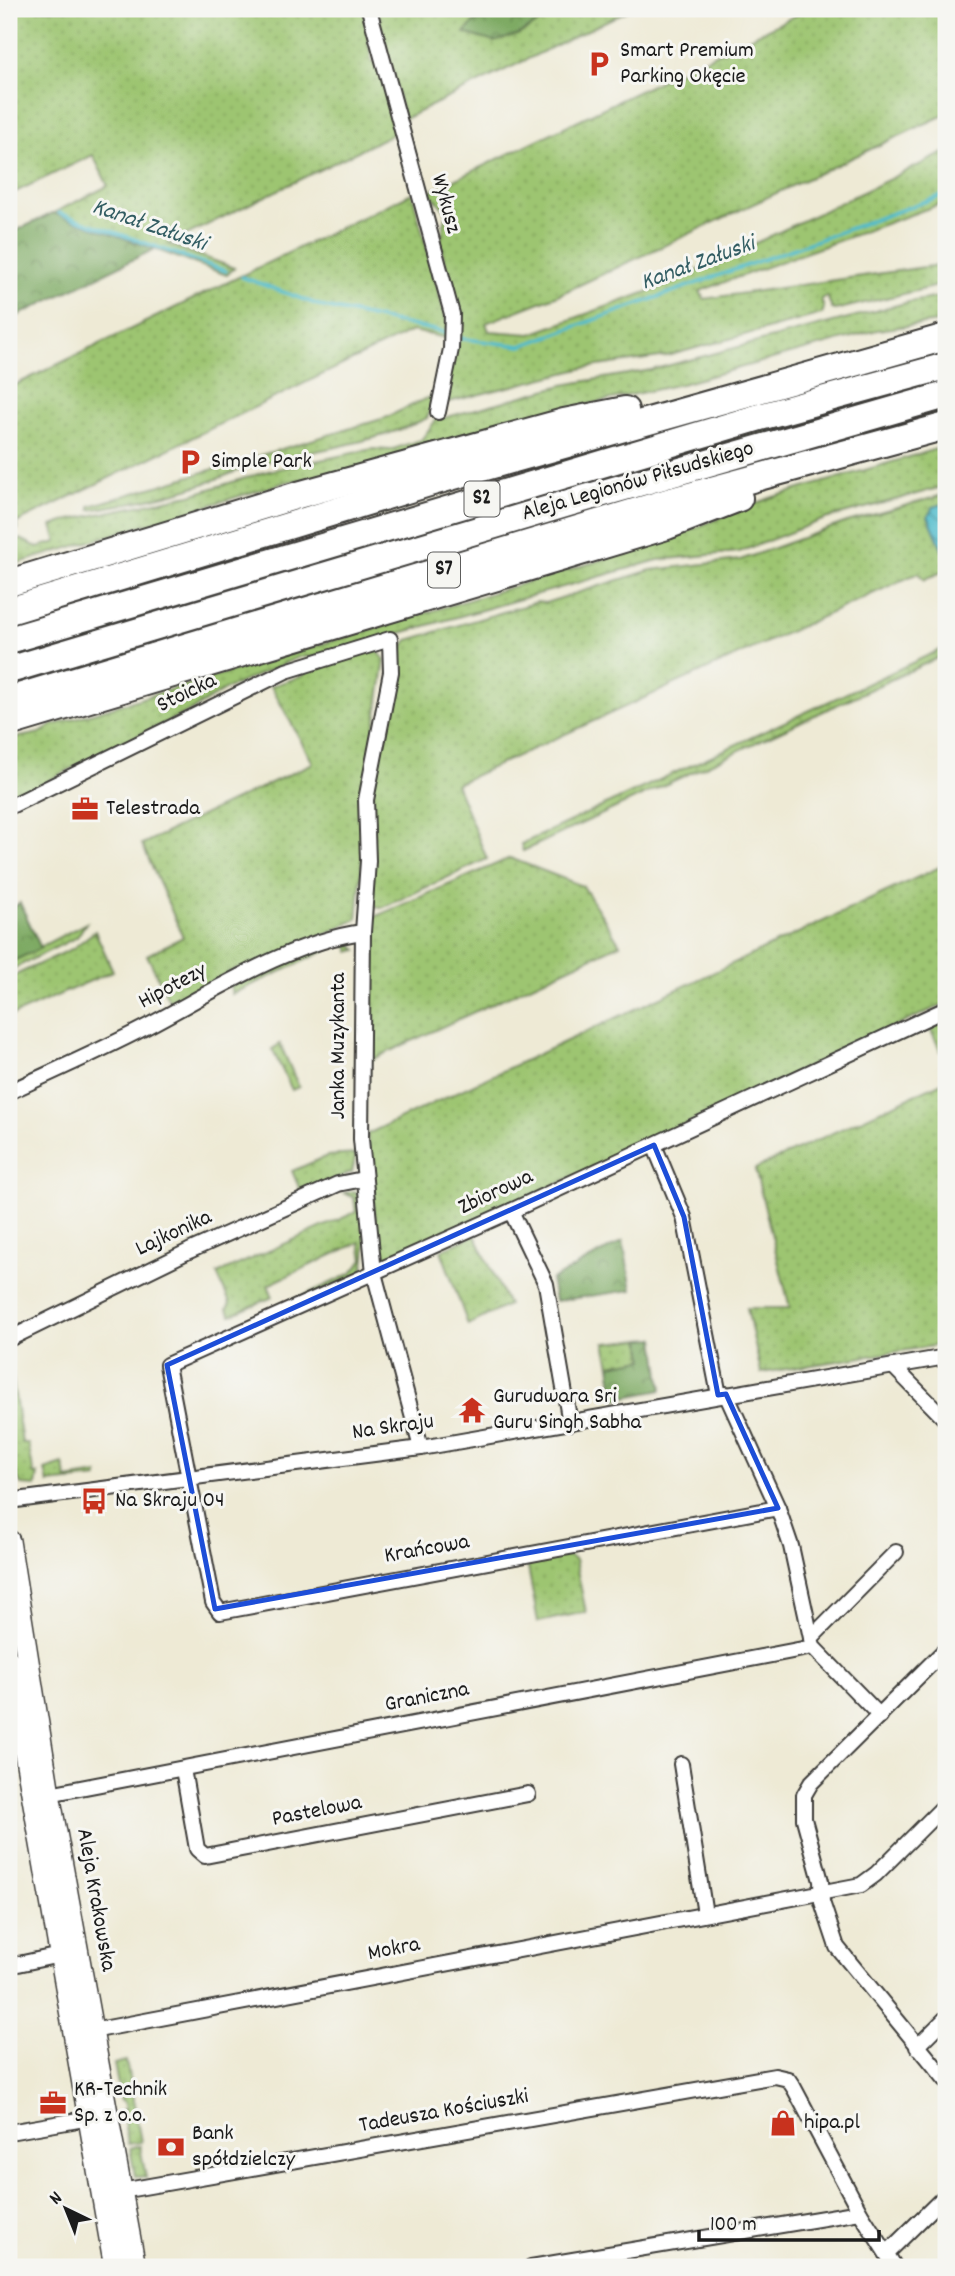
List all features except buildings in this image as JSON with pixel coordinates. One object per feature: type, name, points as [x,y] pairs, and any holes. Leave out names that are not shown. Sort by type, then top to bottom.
[{"type":"highway","points":[[12,610],[429,483],[946,337]]},
{"type":"highway","name":"Aleja Legionów Piłsudskiego","points":[[14,638],[760,417],[946,366]]},
{"type":"highway","name":"Aleja Legionów Piłsudskiego","points":[[16,668],[611,490],[946,395]]},
{"type":"highway","points":[[9,583],[298,495],[564,422],[652,405],[730,396]]},
{"type":"highway","name":"S7","points":[[18,697],[671,501],[946,426]]},
{"type":"highway","points":[[9,723],[667,526],[861,448]]},
{"type":"main road","name":"Aleja Krakowska","points":[[9,1541],[49,1794],[135,2267]]},
{"type":"main road","name":"Aleja Krakowska","points":[[9,1661],[14,1725],[60,1955],[115,2267]]},
{"type":"street","name":"Wykusz","points":[[369,9],[452,314],[451,349],[438,412]]},
{"type":"street","name":"Stoicka","points":[[9,807],[286,671],[390,639]]},
{"type":"street","name":"Janka Muzykanta","points":[[390,639],[391,672],[366,800],[368,861],[363,932],[363,1179],[374,1273],[421,1448]]},
{"type":"street","name":"Hipotezy","points":[[9,1092],[102,1049],[230,982],[327,938],[363,932]]},
{"type":"street","name":"Zbiorowa","points":[[188,1478],[167,1365],[511,1211],[946,1009]]},
{"type":"street","points":[[654,1145],[684,1217],[722,1395],[778,1508],[791,1546],[812,1642],[880,1716]]},
{"type":"street","name":"Lajkonika","points":[[9,1339],[189,1251],[338,1184],[363,1179]]},
{"type":"street","points":[[511,1211],[546,1284],[570,1423]]},
{"type":"street","name":"Na Skraju","points":[[9,1501],[421,1448],[946,1357]]},
{"type":"street","points":[[893,1366],[946,1420]]},
{"type":"street","name":"Krańcowa","points":[[188,1478],[213,1602],[220,1612],[778,1508]]},
{"type":"street","points":[[812,1642],[896,1552]]},
{"type":"street","name":"Graniczna","points":[[49,1794],[812,1642]]},
{"type":"street","points":[[946,1649],[811,1783],[802,1806],[821,1893],[837,1947],[946,2080]]},
{"type":"street","points":[[681,1764],[705,1914]]},
{"type":"street","name":"Pastelowa","points":[[183,1769],[197,1849],[205,1856],[528,1794]]},
{"type":"street","name":"Mokra","points":[[92,2031],[821,1893],[869,1880],[946,1804]]},
{"type":"street","points":[[9,1966],[60,1955]]},
{"type":"street","points":[[917,2047],[946,2018]]},
{"type":"street","name":"Tadeusza Kościuszki","points":[[121,2191],[775,2076],[788,2079],[794,2088],[860,2212]]},
{"type":"street","points":[[9,2132],[90,2118]]},
{"type":"street","points":[[887,2253],[946,2195]]},
{"type":"street","points":[[531,2267],[860,2212],[895,2267]]},
{"type":"highlighted area","points":[[654,1145],[684,1217],[718,1395],[726,1394],[778,1508],[215,1609],[167,1365]]},
{"type":"green space","points":[[9,9],[363,9],[372,63],[378,61],[395,133],[168,244],[234,268],[227,275],[53,213],[108,186],[93,155],[9,195]]},
{"type":"green space","points":[[377,9],[494,9],[481,15],[561,12],[565,9],[631,9],[404,119]]},
{"type":"green space","points":[[494,9],[565,9],[517,35],[494,42],[464,33],[481,15]]},
{"type":"green space","points":[[809,9],[946,9],[946,114],[558,295],[486,323],[489,331],[531,334],[672,283],[946,152],[946,202],[700,291],[704,299],[946,264],[946,284],[835,310],[832,309],[827,296],[821,299],[824,308],[822,314],[667,356],[584,368],[445,403],[455,299],[440,243],[447,212],[429,192]]},
{"type":"green space","points":[[412,193],[450,326],[447,338],[412,331],[16,523],[18,529],[9,532],[9,388]]},
{"type":"green space","points":[[53,213],[155,249],[9,320],[9,234]]},
{"type":"green space","points":[[946,296],[946,321],[877,330],[681,384],[585,405],[359,470],[286,482],[9,566],[9,543],[21,539],[37,547],[57,542],[52,526],[70,520],[190,495],[268,471],[372,449],[390,450],[421,440],[436,420],[563,385],[651,370],[909,302]]},
{"type":"green space","points":[[946,377],[946,385],[33,652],[31,645],[479,510]]},
{"type":"green space","points":[[438,393],[427,418],[387,434],[261,463],[163,496],[90,510],[90,506],[385,418]]},
{"type":"green space","points":[[946,410],[946,417],[39,682],[37,676],[694,480]]},
{"type":"green space","points":[[946,446],[946,486],[825,519],[739,552],[658,560],[316,657],[299,657],[226,689],[196,708],[95,756],[9,802],[9,739],[40,733],[53,725],[598,561],[667,539],[770,498]]},
{"type":"green space","points":[[946,494],[946,570],[924,580],[918,573],[456,784],[487,859],[382,908],[372,905],[372,786],[399,652],[408,640],[537,602],[545,603],[651,570],[740,560],[847,522]]},
{"type":"green space","points":[[946,647],[946,654],[523,851],[521,844]]},
{"type":"green space","points":[[377,650],[385,660],[374,732],[357,919],[246,971],[238,968],[209,983],[207,990],[172,1007],[147,955],[183,937],[142,844],[313,763],[271,686],[303,676],[313,665]]},
{"type":"green space","points":[[510,858],[583,886],[620,944],[369,1061],[372,918]]},
{"type":"green space","points":[[946,864],[946,1003],[391,1261],[379,1257],[367,1134]]},
{"type":"green space","points":[[20,903],[41,948],[9,963],[9,909]]},
{"type":"green space","points":[[86,923],[77,937],[9,971],[9,963]]},
{"type":"green space","points":[[95,931],[113,971],[9,1017],[9,978],[72,949]]},
{"type":"green space","points":[[345,937],[357,950],[349,952],[349,947],[340,944],[232,994],[230,986],[336,938]]},
{"type":"green space","points":[[946,1017],[946,1061],[927,1023]]},
{"type":"green space","points":[[280,1044],[299,1087],[292,1090],[272,1049]]},
{"type":"green space","points":[[946,1080],[946,1344],[761,1373],[747,1308],[790,1308],[755,1169]]},
{"type":"green space","points":[[356,1154],[352,1172],[301,1192],[292,1171],[327,1156]]},
{"type":"green space","points":[[355,1191],[362,1207],[366,1246],[360,1274],[218,1336],[352,1273],[363,1259],[360,1242],[268,1285],[273,1297],[231,1315],[227,1309],[230,1303],[217,1274],[356,1212],[354,1198],[344,1193]]},
{"type":"green space","points":[[475,1235],[508,1305],[468,1325],[441,1250]]},
{"type":"green space","points":[[623,1241],[632,1290],[555,1301],[551,1280]]},
{"type":"green space","points":[[655,1338],[662,1390],[615,1399],[610,1365],[644,1359],[641,1339]]},
{"type":"green space","points":[[641,1339],[644,1359],[610,1365],[605,1343]]},
{"type":"green space","points":[[9,1356],[22,1443],[28,1443],[34,1475],[38,1474],[36,1486],[21,1485],[9,1457]]},
{"type":"green space","points":[[63,1464],[67,1479],[98,1474],[98,1478],[48,1483],[45,1470]]},
{"type":"green space","points":[[567,1555],[575,1560],[586,1612],[538,1622],[527,1562]]},
{"type":"green space","points":[[126,2061],[141,2142],[128,2144],[122,2110],[126,2109],[124,2101],[121,2101],[114,2064]]},
{"type":"green space","points":[[140,2146],[146,2178],[135,2176],[130,2148]]},
{"type":"water","points":[[946,503],[946,551],[943,551],[928,516],[933,507]]},
{"type":"waterway","name":"Kanał Załuski","points":[[458,338],[521,346],[946,194]]},
{"type":"waterway","name":"Kanał Załuski","points":[[59,213],[226,271]]},
{"type":"waterway","name":"Kanał Załuski","points":[[242,277],[324,307],[448,333]]},
{"type":"place","name":"Smart Premium Parking Okęcie","points":[[599,64]]},
{"type":"place","name":"Simple Park","points":[[190,462]]},
{"type":"place","name":"Telestrada","points":[[85,809]]},
{"type":"place","name":"Gurudwara Sri Guru Singh Sabha","points":[[472,1410]]},
{"type":"place","name":"Na Skraju 04","points":[[94,1501]]},
{"type":"place","name":"KR-Technik Sp. z o.o.","points":[[53,2103]]},
{"type":"place","name":"hipa.pl","points":[[783,2123]]},
{"type":"place","name":"Bank spółdzielczy","points":[[171,2147]]}]
